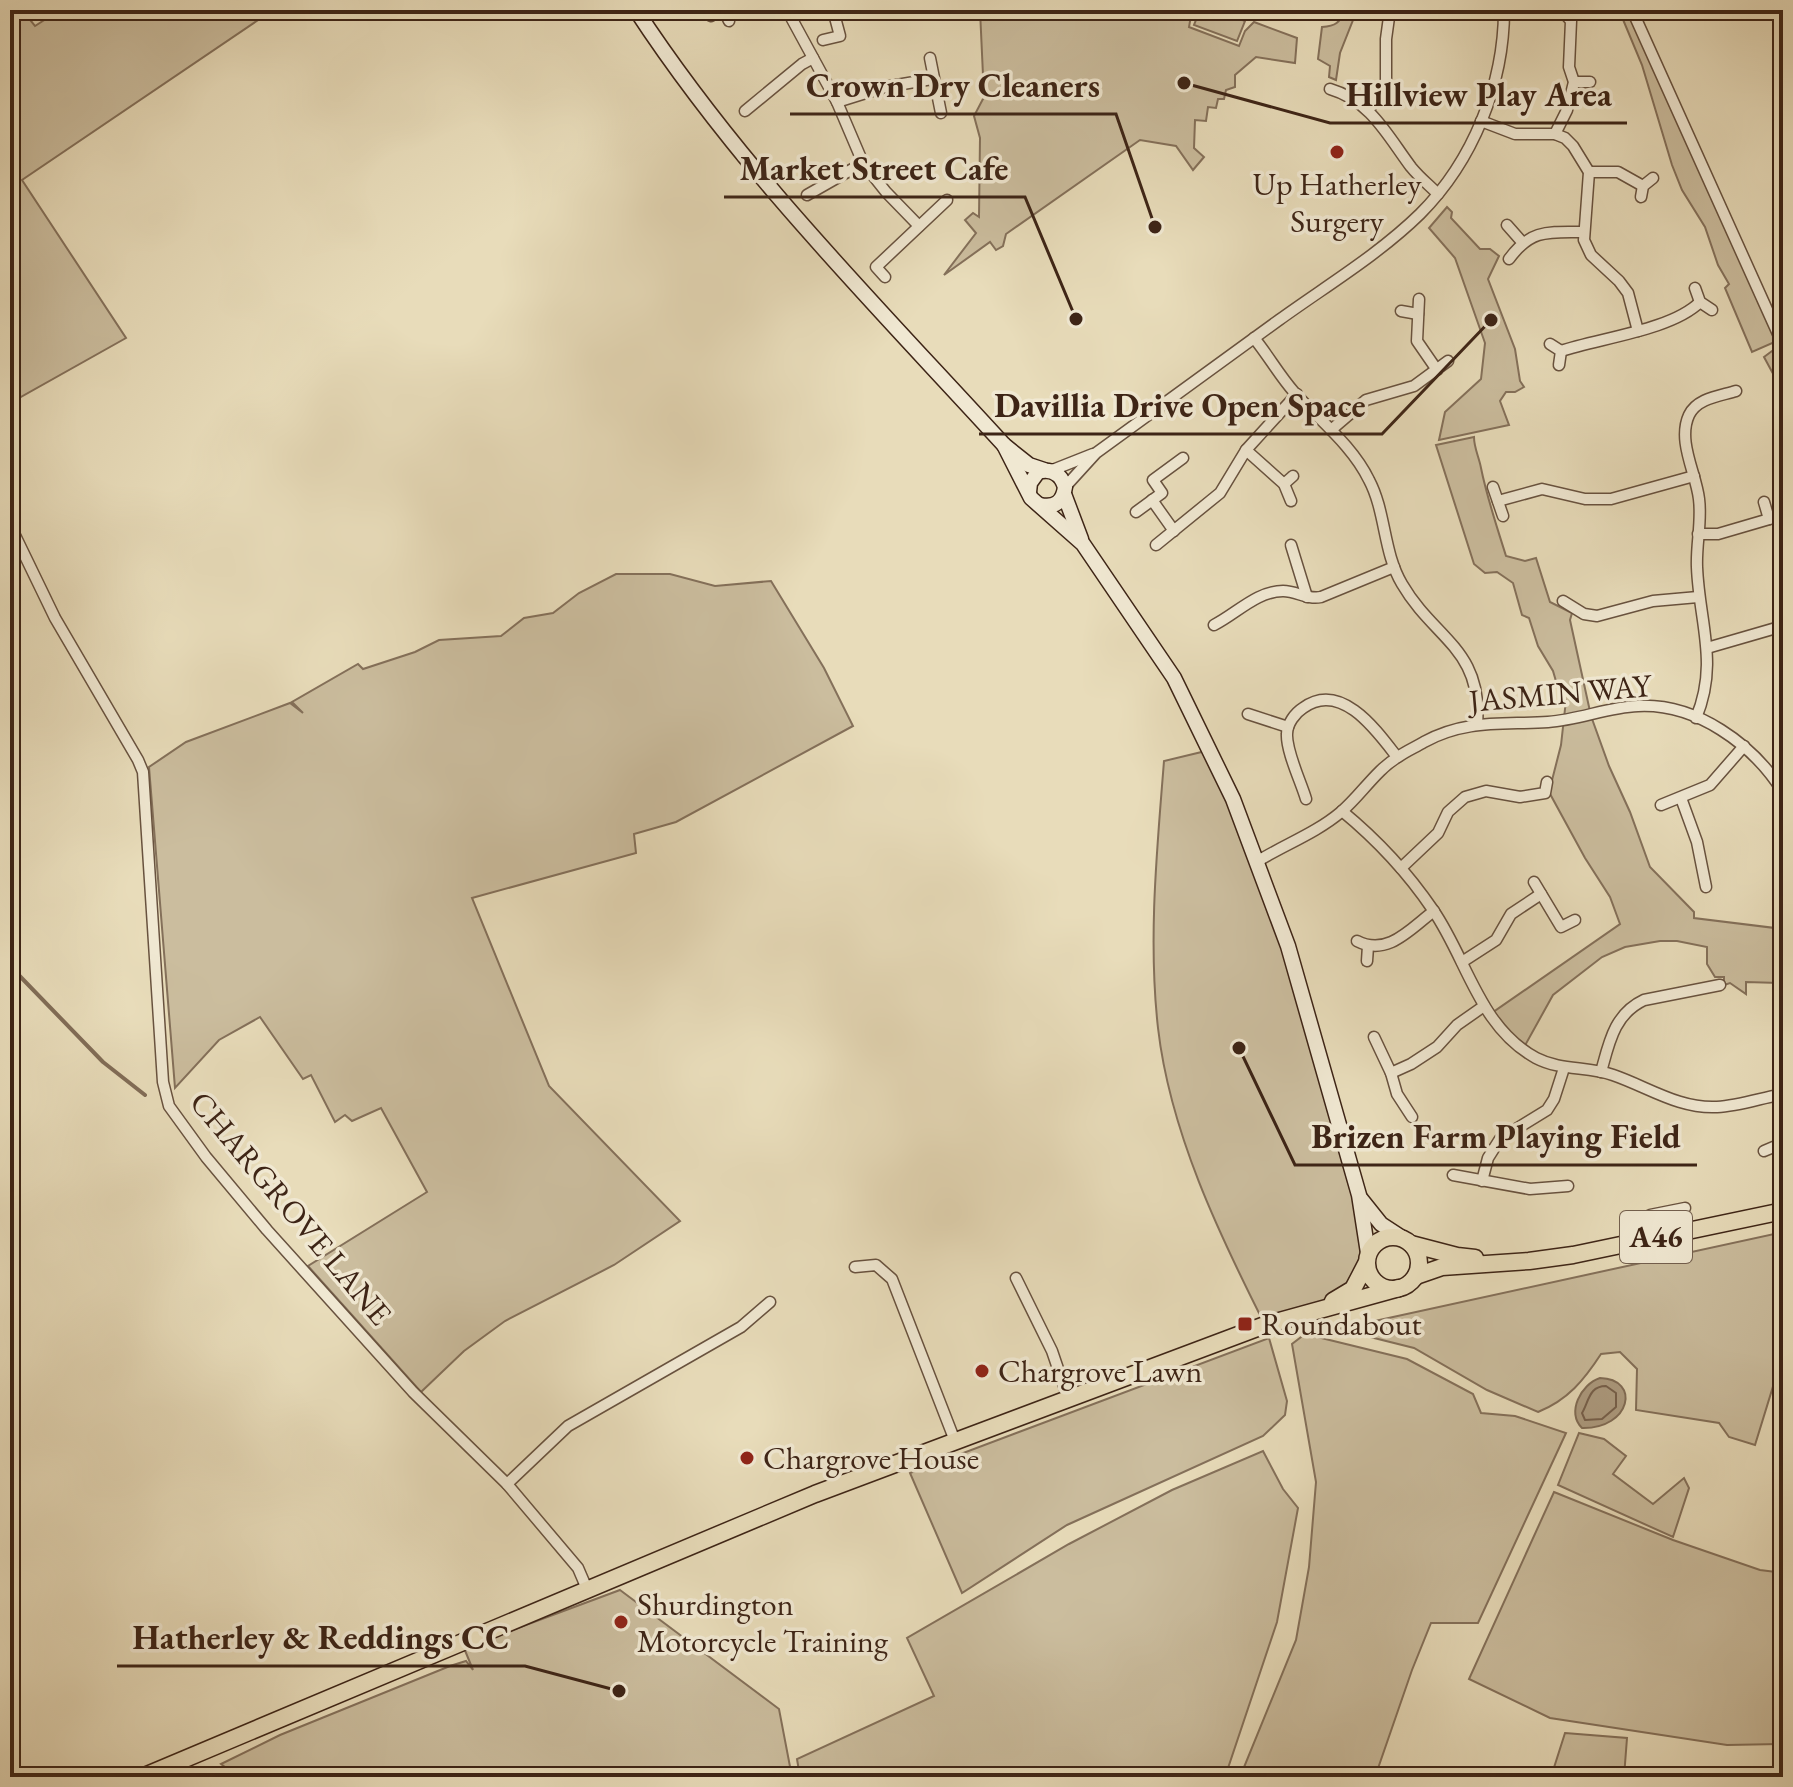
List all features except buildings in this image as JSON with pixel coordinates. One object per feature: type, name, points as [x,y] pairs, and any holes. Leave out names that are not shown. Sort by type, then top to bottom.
[{"type":"main road","name":"A46","points":[[1416,1276],[1442,1267],[1573,1255],[1783,1211]]},
{"type":"main road","points":[[142,1777],[815,1494],[1238,1335],[1321,1308],[1399,1288],[1416,1276],[1419,1262],[1407,1241],[1392,1236],[1380,1240],[1353,1289],[1321,1308]]},
{"type":"main road","name":"A46","points":[[1407,1241],[1457,1256],[1529,1261]]},
{"type":"main road","points":[[1367,1259],[1370,1277],[1379,1285],[1399,1288]]},
{"type":"street","points":[[636,10],[701,103],[761,178],[1004,445],[1029,465],[1058,474],[1083,544]]},
{"type":"street","points":[[823,40],[840,36],[833,10]]},
{"type":"street","points":[[1368,110],[1382,93],[1386,80],[1390,10]]},
{"type":"street","points":[[1040,505],[1054,505],[1096,453],[1395,236],[1438,194],[1469,147],[1481,121],[1499,64],[1504,10]]},
{"type":"street","points":[[1632,10],[1783,345]]},
{"type":"street","points":[[789,11],[837,102],[863,163],[919,226]]},
{"type":"street","points":[[1555,134],[1567,110],[1574,82],[1569,67],[1571,21],[1563,12]]},
{"type":"street","points":[[745,111],[813,58]]},
{"type":"street","points":[[930,58],[941,113]]},
{"type":"street","points":[[837,102],[885,87],[932,79]]},
{"type":"street","points":[[1574,82],[1590,82]]},
{"type":"street","points":[[1330,89],[1346,94],[1368,110],[1413,170],[1438,194]]},
{"type":"street","points":[[1481,121],[1515,134],[1555,134],[1570,141],[1589,172],[1583,232],[1591,255],[1628,293],[1638,331]]},
{"type":"street","points":[[807,195],[863,163]]},
{"type":"street","points":[[1589,172],[1618,172],[1642,192],[1653,178]]},
{"type":"street","points":[[885,277],[876,267],[947,200]]},
{"type":"street","points":[[1507,225],[1522,242]]},
{"type":"street","points":[[1509,259],[1522,242],[1537,234],[1583,232]]},
{"type":"street","points":[[1695,288],[1700,302],[1712,310]]},
{"type":"street","points":[[1419,299],[1417,341],[1437,370]]},
{"type":"street","points":[[1550,344],[1561,351],[1638,331],[1693,309],[1700,302]]},
{"type":"street","points":[[1401,311],[1418,314]]},
{"type":"street","points":[[1254,338],[1297,394],[1364,470],[1371,483],[1394,567],[1415,603],[1460,652],[1469,667],[1478,697],[1477,724]]},
{"type":"street","points":[[1559,365],[1561,351]]},
{"type":"street","points":[[1331,430],[1366,400],[1414,386],[1448,361]]},
{"type":"street","points":[[1696,718],[1707,687],[1707,648],[1698,597],[1699,502],[1685,440],[1690,412],[1704,400],[1736,391]]},
{"type":"street","points":[[1156,545],[1220,493],[1246,450],[1297,394]]},
{"type":"street","points":[[1004,445],[1031,498],[1083,544],[1174,678],[1227,787],[1258,861],[1288,946],[1359,1195],[1367,1259]]},
{"type":"street","points":[[1246,450],[1284,484],[1291,501]]},
{"type":"street","points":[[1029,492],[1033,477],[1096,453]]},
{"type":"street","points":[[1136,512],[1162,493],[1153,480],[1183,458]]},
{"type":"street","points":[[1284,484],[1293,476]]},
{"type":"street","points":[[1498,501],[1542,489],[1585,499],[1611,499],[1694,476]]},
{"type":"street","points":[[1493,487],[1503,516]]},
{"type":"street","points":[[1152,500],[1174,531]]},
{"type":"street","points":[[1764,502],[1769,519]]},
{"type":"street","points":[[1698,534],[1718,534],[1783,515]]},
{"type":"street","name":"CHARGROVE LANE","points":[[10,525],[55,618],[143,772],[163,1082],[169,1106],[246,1206],[347,1320],[413,1392],[507,1484],[578,1568],[587,1589]]},
{"type":"street","points":[[1291,545],[1307,597]]},
{"type":"street","points":[[1214,625],[1233,620],[1258,598],[1274,592],[1291,591],[1307,597],[1326,596],[1394,567]]},
{"type":"street","points":[[1563,601],[1584,614],[1597,616],[1653,601],[1698,597]]},
{"type":"street","points":[[1707,648],[1780,627],[1772,614]]},
{"type":"street","points":[[1306,799],[1287,736],[1288,727],[1297,713],[1309,704],[1324,700],[1348,706],[1368,723],[1397,757]]},
{"type":"street","name":"JASMIN WAY","points":[[1258,861],[1305,837],[1342,811],[1397,757],[1437,736],[1477,724],[1552,722],[1638,706],[1657,707],[1696,718],[1721,730],[1744,746],[1782,787]]},
{"type":"street","points":[[1248,714],[1288,727]]},
{"type":"street","points":[[1661,805],[1704,789],[1716,780],[1744,746]]},
{"type":"street","points":[[1401,868],[1438,833],[1448,812],[1465,797],[1486,791],[1520,797],[1545,793],[1547,782]]},
{"type":"street","points":[[1681,798],[1693,828],[1695,862],[1706,887]]},
{"type":"street","points":[[1342,811],[1401,868],[1434,911],[1484,1006],[1497,1025],[1523,1049],[1549,1064],[1601,1072],[1674,1101],[1697,1106],[1728,1106],[1783,1094]]},
{"type":"street","points":[[1534,882],[1561,927],[1575,920]]},
{"type":"street","points":[[1462,962],[1496,940],[1511,914],[1541,894]]},
{"type":"street","points":[[1357,941],[1376,947],[1391,943],[1434,911]]},
{"type":"street","points":[[1367,961],[1368,946]]},
{"type":"street","points":[[1601,1072],[1617,1024],[1633,1006],[1644,1000],[1720,985]]},
{"type":"street","points":[[1391,1073],[1437,1047],[1457,1025],[1484,1006]]},
{"type":"street","points":[[1374,1037],[1397,1094],[1412,1117]]},
{"type":"street","points":[[1482,1181],[1488,1158],[1504,1135],[1547,1110],[1564,1068]]},
{"type":"street","points":[[1764,1151],[1783,1143]]},
{"type":"street","points":[[1453,1175],[1530,1189],[1551,1183],[1568,1186]]},
{"type":"street","points":[[1359,1195],[1381,1224],[1407,1241]]},
{"type":"street","points":[[1650,1215],[1685,1208]]},
{"type":"street","points":[[1666,1212],[1671,1234]]},
{"type":"street","points":[[855,1267],[876,1265],[892,1279],[955,1441]]},
{"type":"street","points":[[1016,1278],[1054,1356],[1068,1398]]},
{"type":"street","points":[[507,1484],[568,1426],[741,1327],[770,1302]]},
{"type":"shaded area","points":[[10,10],[22,10],[35,26],[60,10],[273,10],[22,180],[126,338],[10,403]]},
{"type":"shaded area","points":[[980,10],[1192,10],[1189,27],[1239,46],[1245,31],[1254,22],[1297,38],[1295,63],[1256,57],[1235,75],[1235,87],[1226,90],[1224,99],[1218,99],[1216,108],[1208,107],[1206,121],[1195,120],[1194,148],[1204,157],[1193,170],[1176,146],[1140,140],[1006,234],[1003,246],[996,250],[990,242],[944,275],[976,233],[965,220],[973,213],[979,217],[980,138],[974,116],[984,97]]},
{"type":"shaded area","points":[[1200,10],[1218,10],[1245,21],[1237,41],[1194,25]]},
{"type":"shaded area","points":[[1343,10],[1357,10],[1340,53],[1336,80],[1329,77],[1330,66],[1318,59],[1322,27],[1337,23]]},
{"type":"shaded area","points":[[1619,10],[1629,10],[1777,341],[1752,352],[1725,288],[1729,284],[1718,265],[1705,227],[1682,190],[1672,165],[1642,65]]},
{"type":"shaded area","points":[[1447,207],[1452,212],[1451,218],[1480,249],[1490,249],[1499,256],[1488,279],[1515,349],[1520,381],[1524,387],[1515,392],[1506,392],[1500,401],[1509,425],[1439,440],[1445,412],[1481,379],[1485,343],[1455,258],[1429,228]]},
{"type":"shaded area","points":[[1772,351],[1783,362],[1783,420],[1777,381],[1764,357]]},
{"type":"shaded area","points":[[1474,437],[1506,556],[1525,561],[1536,558],[1550,602],[1572,613],[1570,620],[1591,716],[1650,867],[1694,912],[1694,918],[1783,929],[1783,983],[1746,982],[1746,994],[1730,983],[1724,985],[1724,977],[1715,977],[1707,964],[1707,947],[1660,941],[1625,947],[1602,957],[1553,995],[1523,1049],[1489,1015],[1620,924],[1610,897],[1549,792],[1561,745],[1566,700],[1560,695],[1553,671],[1538,646],[1529,618],[1522,615],[1513,583],[1497,572],[1485,573],[1474,564],[1436,445]]},
{"type":"shaded area","points":[[616,574],[670,574],[715,586],[771,581],[824,668],[853,726],[676,822],[634,834],[636,853],[472,898],[549,1086],[680,1221],[614,1265],[505,1321],[464,1351],[421,1392],[308,1266],[427,1192],[381,1108],[352,1121],[345,1115],[335,1122],[311,1075],[303,1079],[260,1017],[219,1040],[175,1088],[149,767],[186,742],[290,703],[303,713],[292,702],[358,664],[363,669],[415,652],[439,640],[501,636],[524,618],[553,613],[579,593]]},
{"type":"shaded area","points":[[1210,750],[1258,861],[1368,1253],[1353,1289],[1265,1325],[1214,1218],[1185,1144],[1164,1067],[1158,1028],[1154,928],[1164,761]]},
{"type":"shaded area","points":[[1783,1232],[1783,1354],[1755,1445],[1729,1437],[1719,1423],[1636,1410],[1637,1369],[1620,1352],[1601,1354],[1574,1388],[1558,1402],[1538,1412],[1487,1390],[1414,1348],[1338,1329]]},
{"type":"shaded area","points":[[1305,1334],[1407,1359],[1473,1394],[1481,1413],[1515,1416],[1566,1433],[1478,1623],[1431,1623],[1375,1777],[1240,1777],[1296,1640],[1309,1567],[1316,1482],[1292,1344]]},
{"type":"shaded area","points":[[1269,1338],[1287,1401],[1285,1415],[1263,1436],[1067,1525],[962,1593],[910,1473]]},
{"type":"shaded area","points":[[1579,1433],[1604,1439],[1626,1456],[1613,1474],[1653,1504],[1684,1478],[1689,1488],[1673,1537],[1558,1485]]},
{"type":"shaded area","points":[[1263,1451],[1283,1489],[1298,1508],[1277,1622],[1225,1777],[800,1777],[797,1759],[934,1696],[907,1638],[1069,1544],[1172,1490]]},
{"type":"shaded area","points":[[1554,1492],[1673,1540],[1760,1570],[1783,1573],[1783,1744],[1727,1745],[1550,1718],[1469,1679]]},
{"type":"shaded area","points":[[620,1590],[779,1709],[792,1777],[238,1777],[221,1764],[280,1735],[450,1666],[466,1661],[473,1670],[464,1648]]},
{"type":"shaded area","points":[[1565,1733],[1627,1738],[1624,1777],[1551,1777]]},
{"type":"water","points":[[1600,1378],[1613,1380],[1621,1386],[1625,1404],[1611,1421],[1582,1428],[1575,1415],[1578,1400],[1587,1386]]},
{"type":"waterway","points":[[10,966],[103,1062],[145,1095]]},
{"type":"place","name":"Hillview Play Area","points":[[1184,83]]},
{"type":"place","name":"Up Hatherley Surgery","points":[[1337,152]]},
{"type":"place","name":"Crown Dry Cleaners","points":[[1155,227]]},
{"type":"place","name":"Market Street Cafe","points":[[1076,319]]},
{"type":"place","name":"Davillia Drive Open Space","points":[[1491,320]]},
{"type":"place","name":"Brizen Farm Playing Field","points":[[1239,1048]]},
{"type":"place","name":"Roundabout","points":[[1245,1324]]},
{"type":"place","name":"Chargrove Lawn","points":[[982,1371]]},
{"type":"place","name":"Chargrove House","points":[[747,1458]]},
{"type":"place","name":"Shurdington Motorcycle Training","points":[[621,1622]]},
{"type":"place","name":"Hatherley & Reddings CC","points":[[619,1691]]}]
